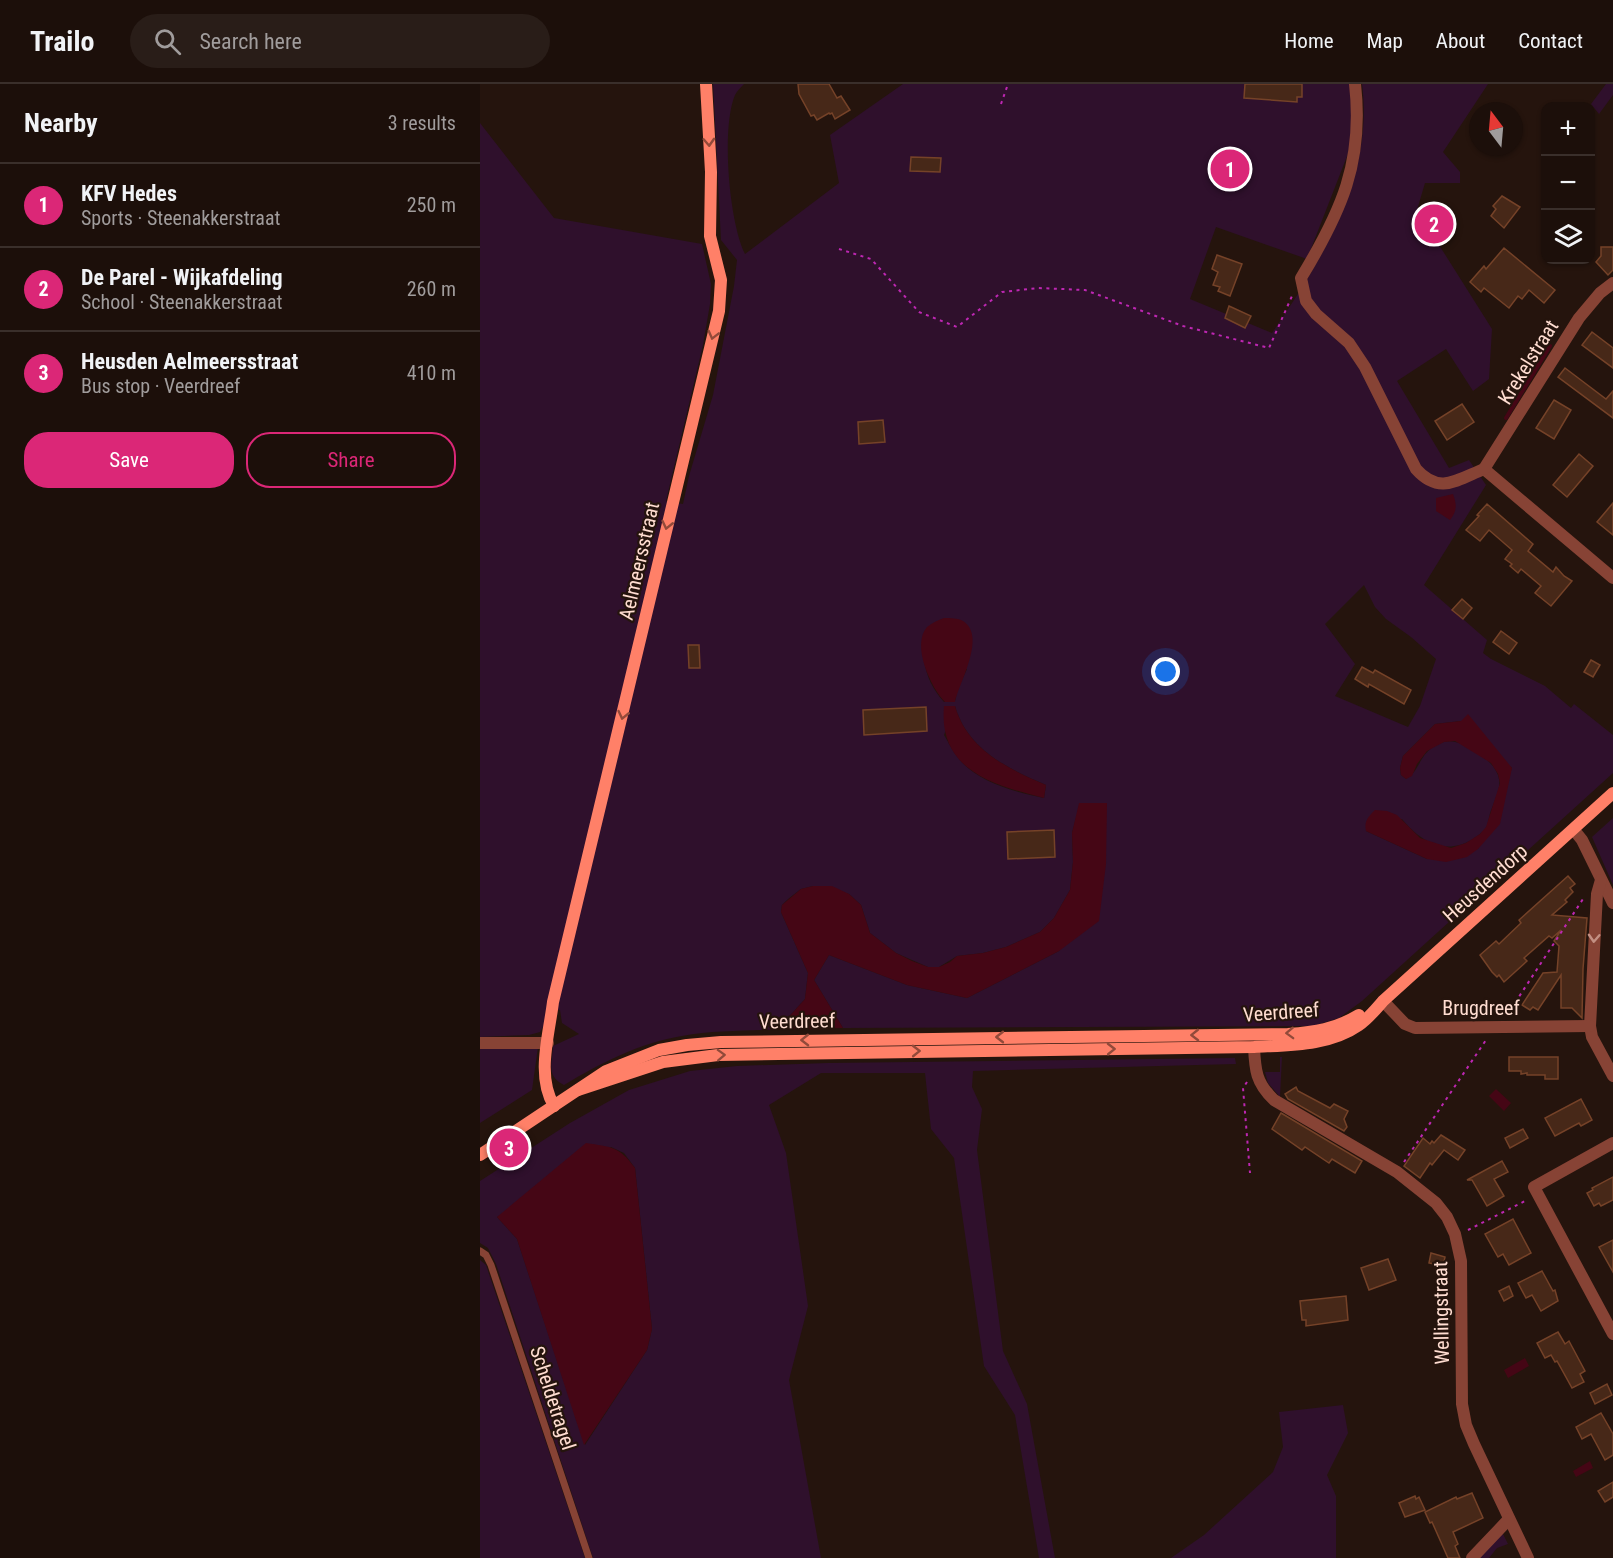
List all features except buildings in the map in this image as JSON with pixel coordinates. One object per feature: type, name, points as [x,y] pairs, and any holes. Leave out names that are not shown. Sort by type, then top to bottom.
[{"type":"main road","name":"Aelmeersstraat","points":[[548,1043],[553,1002],[719,311],[721,280],[710,236],[711,172],[706,84]]},
{"type":"main road","name":"Heusdendorp","points":[[1383,1001],[1613,793]]},
{"type":"main road","name":"Veerdreef","points":[[480,1155],[578,1090],[633,1070],[690,1057],[950,1044],[1312,1032],[1330,1029],[1347,1022],[1383,1001]]},
{"type":"main road","name":"Veerdreef","points":[[950,1044],[1254,1047],[1295,1045],[1329,1039],[1346,1033],[1361,1024],[1383,1001]]},
{"type":"main road","points":[[1254,1034],[1254,1047]]},
{"type":"main road","points":[[548,1043],[545,1086],[547,1095],[554,1106]]},
{"type":"street","points":[[1355,84],[1357,138],[1354,161],[1338,210],[1301,278],[1306,301],[1316,314],[1349,343],[1365,367],[1416,469],[1426,479],[1441,485],[1484,470],[1613,578]]},
{"type":"street","name":"Krekelstraat","points":[[1484,470],[1579,318],[1600,293],[1613,283]]},
{"type":"street","points":[[1574,830],[1582,840],[1613,903]]},
{"type":"street","points":[[1601,880],[1597,894],[1590,1026],[1592,1037],[1613,1076]]},
{"type":"street","name":"Brugdreef","points":[[1383,1001],[1405,1024],[1415,1028],[1590,1026]]},
{"type":"street","points":[[480,1043],[548,1043]]},
{"type":"street","name":"Wellingstraat","points":[[1254,1047],[1257,1076],[1264,1090],[1274,1100],[1397,1172],[1436,1203],[1447,1217],[1455,1234],[1461,1261],[1462,1404],[1466,1425],[1528,1558]]},
{"type":"street","points":[[1613,1143],[1534,1187],[1613,1334]]},
{"type":"street","points":[[1472,1558],[1509,1519]]},
{"type":"lane","name":"Scheldetragel","points":[[480,1251],[486,1255],[491,1265],[589,1558]]},
{"type":"path","points":[[1001,104],[1008,84]]},
{"type":"path","points":[[839,249],[871,259],[919,312],[957,327],[1002,292],[1038,288],[1085,290],[1183,326],[1269,348],[1301,278]]},
{"type":"path","points":[[1251,1173],[1243,1088],[1248,1079],[1257,1076]]},
{"type":"path","points":[[1455,1234],[1471,1230],[1538,1195]]},
{"type":"shaded area","points":[[713,84],[744,84],[735,95],[731,110],[728,151],[731,198],[739,239],[745,254],[839,183],[830,135],[903,84],[1351,84],[1351,146],[1307,259],[1216,227],[1190,299],[1272,333],[1326,246],[1352,184],[1360,151],[1364,118],[1362,84],[1488,84],[1476,102],[1469,102],[1469,113],[1443,152],[1460,172],[1460,183],[1425,183],[1417,210],[1492,329],[1489,379],[1473,391],[1446,349],[1397,381],[1449,468],[1469,460],[1486,485],[1424,585],[1487,640],[1483,653],[1545,686],[1571,708],[1574,704],[1613,735],[1613,773],[1362,1001],[1339,1018],[1313,1026],[843,1028],[814,980],[829,955],[907,985],[967,998],[1059,951],[1107,804],[1080,803],[1072,833],[1073,862],[1070,890],[1054,918],[1040,932],[1006,947],[957,956],[939,967],[928,967],[896,953],[870,933],[861,905],[849,894],[813,886],[801,889],[782,905],[781,912],[808,973],[805,999],[778,1029],[706,1033],[666,1039],[621,1055],[564,1085],[552,1073],[553,1046],[579,1034],[562,1023],[560,1010],[546,1010],[544,1025],[540,1032],[529,1035],[480,1037],[480,123],[554,218],[702,244],[711,284],[710,304],[703,345],[666,501],[683,504],[713,395],[737,260],[721,240]],"holes":[[[1364,585],[1375,607],[1386,619],[1436,659],[1420,706],[1408,727],[1335,696],[1355,664],[1325,624]],[[924,659],[967,669],[955,701],[944,702],[933,688]],[[955,706],[961,721],[979,746],[1017,772],[1046,785],[1044,798],[987,780],[959,759],[944,735]],[[1461,721],[1512,768],[1478,849],[1427,859],[1366,831],[1402,819],[1425,840],[1443,846],[1463,844],[1483,832],[1488,824],[1497,795],[1499,777],[1490,763],[1481,756],[1460,744],[1452,741],[1444,742],[1429,750],[1415,771],[1406,779],[1401,775],[1403,756],[1435,724]]]},
{"type":"shaded area","points":[[1606,84],[1613,84],[1613,95],[1599,114],[1595,109],[1595,102],[1592,102]]},
{"type":"shaded area","points":[[1453,494],[1456,508],[1450,520],[1436,511],[1436,498]]},
{"type":"shaded area","points":[[944,618],[963,621],[970,628],[972,637],[970,660],[955,702],[945,702],[934,687],[922,655],[921,644],[927,627]]},
{"type":"shaded area","points":[[944,706],[955,706],[969,734],[991,756],[1017,772],[1046,785],[1044,798],[1006,787],[973,772],[950,746],[945,728]]},
{"type":"shaded area","points":[[1468,714],[1512,768],[1500,824],[1478,849],[1467,857],[1446,862],[1427,859],[1366,831],[1367,819],[1375,810],[1397,815],[1420,838],[1451,848],[1466,843],[1480,834],[1486,827],[1500,783],[1498,774],[1491,763],[1455,741],[1444,742],[1427,751],[1417,764],[1412,776],[1406,779],[1401,775],[1400,768],[1403,756],[1435,724],[1461,721]]},
{"type":"shaded area","points":[[1079,803],[1107,803],[1106,864],[1099,921],[1059,951],[967,998],[907,985],[829,955],[814,980],[843,1028],[778,1029],[805,999],[808,973],[781,912],[782,905],[801,889],[813,886],[832,886],[849,894],[861,905],[870,933],[896,953],[928,967],[939,967],[957,956],[1006,947],[1040,932],[1054,918],[1070,890],[1073,862],[1072,833]]},
{"type":"shaded area","points":[[1613,818],[1613,885],[1592,837]]},
{"type":"shaded area","points":[[538,1047],[532,1090],[480,1123],[480,1048]]},
{"type":"shaded area","points":[[1280,1057],[1282,1057],[1280,1097],[1268,1083],[1265,1072],[1280,1072]]},
{"type":"shaded area","points":[[1235,1058],[1236,1064],[973,1071],[972,1087],[982,1109],[977,1150],[1003,1351],[1027,1404],[1055,1558],[1039,1558],[1015,1415],[984,1366],[954,1158],[931,1129],[925,1073],[821,1073],[769,1105],[786,1153],[808,1306],[789,1380],[821,1558],[593,1558],[496,1264],[488,1248],[480,1243],[480,1181],[570,1123],[629,1090],[690,1071],[737,1066]],"holes":[[[611,1147],[624,1153],[635,1168],[652,1329],[647,1350],[585,1445],[517,1239],[497,1217]]]},
{"type":"shaded area","points":[[1496,1089],[1511,1103],[1504,1111],[1489,1096]]},
{"type":"shaded area","points":[[586,1143],[619,1151],[635,1168],[652,1329],[647,1350],[584,1445],[517,1239],[497,1217]]},
{"type":"shaded area","points":[[480,1260],[486,1265],[585,1558],[480,1558]]},
{"type":"shaded area","points":[[1525,1358],[1529,1366],[1508,1378],[1504,1370]]},
{"type":"shaded area","points":[[1343,1405],[1348,1433],[1327,1475],[1336,1496],[1336,1558],[1171,1558],[1204,1535],[1273,1472],[1283,1447],[1279,1412]]},
{"type":"shaded area","points":[[1590,1461],[1593,1468],[1576,1477],[1573,1471]]},
{"type":"shaded area","points":[[1503,1534],[1508,1544],[1497,1548],[1489,1558],[1478,1558],[1493,1541]]},
{"type":"waterway","points":[[1506,418],[1550,346]]},
{"type":"place","name":"KFV Hedes","points":[[1230,169]]},
{"type":"place","name":"De Parel - Wijkafdeling","points":[[1434,224]]},
{"type":"place","name":"Heusden Aelmeersstraat","points":[[509,1148]]}]
